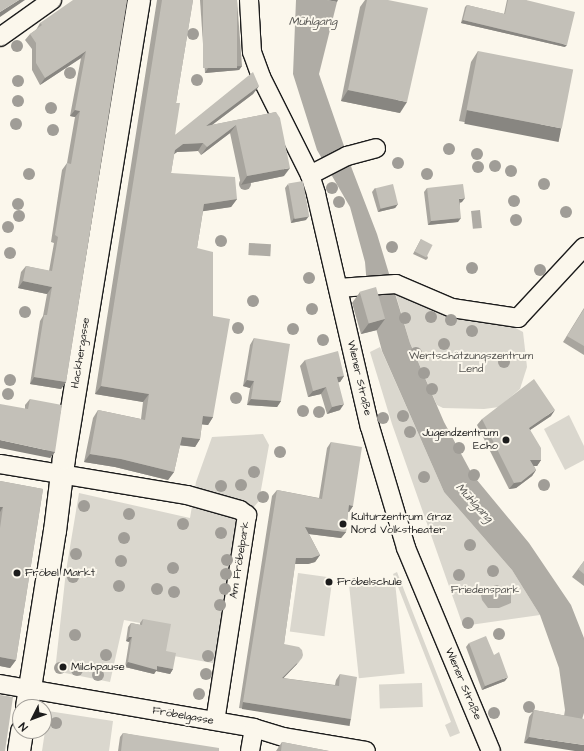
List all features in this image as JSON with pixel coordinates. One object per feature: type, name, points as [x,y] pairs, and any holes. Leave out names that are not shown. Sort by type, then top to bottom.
[{"type":"main road","name":"Hackhergasse","points":[[28,698],[55,531],[62,475],[139,0]]},
{"type":"main road","points":[[19,751],[21,739]]},
{"type":"street","points":[[0,37],[52,0]]},
{"type":"street","name":"Wiener Straße","points":[[249,0],[252,52],[261,77],[318,171],[338,288],[370,427],[406,548],[491,751]]},
{"type":"street","points":[[318,171],[347,156],[376,148]]},
{"type":"street","points":[[338,288],[363,285],[396,284],[452,308],[518,318],[584,247]]},
{"type":"street","points":[[0,464],[62,475]]},
{"type":"street","name":"Am Fröbelpark","points":[[62,475],[187,495],[240,510],[247,515],[215,721]]},
{"type":"street","name":"Fröbelgasse","points":[[0,684],[28,698],[215,721],[254,728],[284,737],[366,751]]},
{"type":"street","points":[[250,751],[254,728]]},
{"type":"green space","name":"Wertschätzungszentrum Lend","points":[[395,292],[512,326],[523,332],[527,367],[520,389],[499,407],[484,409],[443,408],[437,405],[410,343]]},
{"type":"green space","name":"Friedenspark","points":[[380,347],[444,492],[512,570],[540,615],[463,626],[392,424],[370,352]]},
{"type":"green space","points":[[569,415],[584,446],[584,460],[565,470],[544,429]]},
{"type":"green space","points":[[263,434],[269,445],[259,501],[247,515],[223,665],[163,654],[140,623],[124,620],[110,682],[55,671],[66,571],[79,493],[190,518],[196,482],[212,437]]},
{"type":"green space","points":[[397,572],[460,733],[450,737],[445,725],[451,722],[393,574]]},
{"type":"green space","points":[[298,573],[333,578],[324,636],[290,631]]},
{"type":"green space","points":[[395,582],[405,673],[359,678],[349,587]]},
{"type":"green space","points":[[422,683],[423,707],[380,708],[379,685]]},
{"type":"green space","points":[[52,712],[113,721],[109,751],[42,751],[44,739],[52,739]]},
{"type":"water","name":"Mühlgang","points":[[296,0],[327,0],[337,2],[319,74],[352,169],[377,234],[410,343],[444,422],[472,474],[529,543],[571,605],[584,638],[584,713],[580,726],[563,722],[565,710],[559,668],[540,615],[512,570],[444,492],[382,351],[368,298],[365,262],[350,207],[317,150],[293,74]]},
{"type":"water","points":[[480,210],[482,228],[473,229],[471,211]]},
{"type":"water","points":[[249,243],[271,244],[270,256],[248,255]]},
{"type":"water","points":[[497,585],[511,591],[511,603],[499,608],[488,608],[482,600],[480,590]]},
{"type":"building","points":[[0,0],[19,0],[0,12]]},
{"type":"building","points":[[73,0],[127,0],[66,382],[34,377],[44,315],[47,315],[52,287],[23,281],[26,266],[52,271],[58,237],[55,235],[67,163],[71,164],[80,111],[75,110],[86,51],[45,78],[36,63],[36,43],[30,34],[42,25],[40,23]]},
{"type":"building","points":[[162,0],[193,0],[176,103],[180,103],[175,135],[253,72],[259,86],[206,126],[276,112],[280,118],[290,168],[247,176],[236,125],[207,147],[203,143],[183,144],[175,150],[171,173],[235,177],[237,199],[204,204],[197,248],[213,252],[213,316],[230,319],[213,417],[203,416],[200,439],[182,437],[174,472],[121,459],[90,454],[98,410],[145,420],[149,394],[101,386]]},
{"type":"building","points":[[203,0],[237,0],[237,68],[203,68]]},
{"type":"building","points":[[367,0],[388,0],[428,8],[407,102],[348,90]]},
{"type":"building","points":[[508,0],[526,0],[575,12],[567,45],[463,20],[467,5],[505,14]]},
{"type":"building","points":[[478,51],[573,70],[562,128],[467,110]]},
{"type":"building","points":[[303,181],[309,216],[294,219],[288,184]]},
{"type":"building","points":[[393,184],[398,204],[381,209],[376,188]]},
{"type":"building","points":[[463,184],[465,198],[459,199],[461,218],[431,221],[427,188]]},
{"type":"building","points":[[421,239],[433,245],[426,257],[415,251]]},
{"type":"building","points":[[376,287],[385,319],[369,323],[360,292]]},
{"type":"building","points":[[584,309],[584,346],[567,336]]},
{"type":"building","points":[[254,338],[290,344],[281,401],[251,399],[254,381],[247,380]]},
{"type":"building","points":[[338,351],[344,376],[337,377],[344,404],[332,407],[326,387],[313,391],[305,360]]},
{"type":"building","name":"Jugendzentrum Echo","points":[[534,379],[555,410],[529,428],[541,448],[541,460],[530,460],[536,470],[521,482],[514,483],[482,419]]},
{"type":"building","points":[[30,399],[62,405],[55,452],[0,440],[0,404],[28,409]]},
{"type":"building","points":[[331,442],[362,447],[353,506],[349,505],[346,532],[305,527],[320,555],[312,558],[296,558],[284,644],[299,647],[302,650],[303,655],[302,658],[282,678],[339,686],[340,674],[357,677],[351,719],[243,702],[277,490],[322,499]]},
{"type":"building","points":[[0,481],[43,489],[16,660],[0,657],[0,528],[3,507],[0,507]]},
{"type":"building","points":[[584,561],[584,574],[578,569]]},
{"type":"building","points":[[143,619],[171,624],[166,651],[176,653],[173,669],[157,666],[157,670],[128,662],[132,637],[129,637],[131,623],[142,625]]},
{"type":"building","points":[[486,636],[494,655],[499,652],[508,677],[485,686],[469,643]]},
{"type":"building","points":[[0,695],[13,697],[5,751],[0,751]]},
{"type":"building","points":[[534,710],[584,719],[584,745],[529,737]]},
{"type":"building","points":[[123,733],[219,748],[219,751],[121,751]]},
{"type":"building","points":[[282,742],[329,751],[281,751]]},
{"type":"place","name":"Jugendzentrum Echo","points":[[506,440]]},
{"type":"place","name":"Kulturzentrum Graz Nord Volkstheater","points":[[343,524]]},
{"type":"place","name":"Fröbel Markt","points":[[17,573]]},
{"type":"place","name":"Fröbelschule","points":[[329,582]]},
{"type":"place","name":"Milchpause","points":[[63,667]]}]
